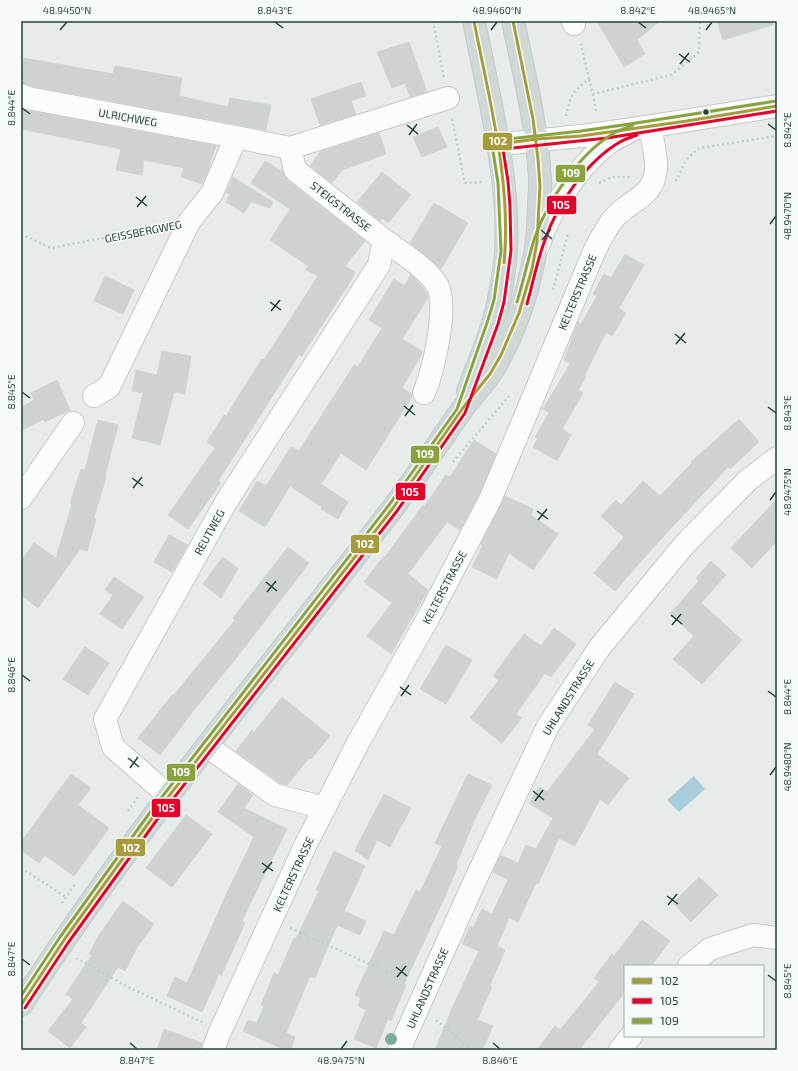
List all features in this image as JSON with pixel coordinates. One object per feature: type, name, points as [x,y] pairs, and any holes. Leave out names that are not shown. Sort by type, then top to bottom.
[{"type":"main road","points":[[461,411],[499,301],[506,251],[503,182],[474,21]]},
{"type":"main road","points":[[21,1005],[58,949],[122,858],[207,746],[393,508],[461,411],[493,369],[510,336],[525,293],[536,254],[539,224],[540,180],[531,107],[513,21]]},
{"type":"street","name":"ULRICHWEG","points":[[21,95],[36,100],[236,137]]},
{"type":"street","points":[[236,137],[290,148],[448,98]]},
{"type":"street","points":[[497,145],[536,139],[561,138],[644,127],[777,106]]},
{"type":"street","points":[[536,254],[543,230],[579,173],[602,148],[619,136],[644,127]]},
{"type":"street","name":"KELTERSTRASSE","points":[[216,1040],[305,846],[490,500],[594,252],[603,234],[616,216],[643,196],[651,187],[656,169],[644,127]]},
{"type":"street","name":"GEISSBERGWEG","points":[[189,222],[212,193],[236,137]]},
{"type":"street","name":"STEIGSTRASSE","points":[[290,148],[295,170],[422,269],[437,284],[442,304],[437,349],[424,393]]},
{"type":"street","points":[[94,396],[109,387],[189,222]]},
{"type":"street","name":"REUTWEG","points":[[169,796],[113,747],[105,719],[226,502],[379,265],[384,240]]},
{"type":"street","points":[[21,498],[73,423]]},
{"type":"street","name":"UHLANDSTRASSE","points":[[399,1050],[472,887],[548,726],[600,647],[686,544],[748,480],[777,458]]},
{"type":"street","points":[[207,746],[275,795],[325,808]]},
{"type":"street","points":[[690,965],[710,949],[717,946],[753,935],[777,938]]},
{"type":"street","points":[[620,1050],[630,1037]]},
{"type":"path","points":[[433,21],[465,183],[503,182]]},
{"type":"path","points":[[593,94],[671,75],[699,52],[700,21]]},
{"type":"path","points":[[574,23],[582,45],[596,111]]},
{"type":"path","points":[[561,138],[571,96],[589,79]]},
{"type":"path","points":[[654,177],[677,180],[686,160],[699,148],[777,136]]},
{"type":"path","name":"GEISSBERGWEG","points":[[21,234],[51,248],[189,222]]},
{"type":"path","points":[[21,868],[66,897]]},
{"type":"path","points":[[290,928],[426,989]]},
{"type":"path","points":[[58,949],[128,987],[216,1040]]},
{"type":"path","points":[[440,1024],[472,1050]]},
{"type":"water","points":[[694,776],[705,789],[679,812],[667,800]]},
{"type":"building","points":[[597,21],[660,21],[637,40],[645,54],[624,67]]},
{"type":"building","points":[[717,21],[773,21],[773,25],[723,40]]},
{"type":"building","points":[[409,42],[427,92],[410,97],[405,83],[392,88],[377,52]]},
{"type":"building","points":[[24,58],[113,74],[115,66],[182,78],[179,96],[228,107],[230,98],[271,105],[266,130],[21,83]]},
{"type":"building","points":[[361,82],[366,96],[351,101],[356,114],[320,125],[311,99]]},
{"type":"building","points":[[21,109],[216,146],[210,163],[211,164],[202,184],[181,177],[184,168],[144,160],[142,175],[116,170],[121,149],[21,129]]},
{"type":"building","points":[[438,127],[447,147],[422,157],[413,137]]},
{"type":"building","points":[[379,133],[386,154],[342,170],[332,183],[310,166],[320,152]]},
{"type":"building","points":[[265,161],[283,172],[287,180],[365,241],[345,266],[355,272],[345,291],[302,356],[299,355],[218,481],[221,483],[188,529],[168,515],[215,448],[207,442],[224,415],[226,416],[262,359],[264,360],[318,276],[306,270],[308,266],[270,240],[290,209],[251,183]]},
{"type":"building","points":[[382,172],[411,195],[388,223],[382,218],[380,221],[357,202]]},
{"type":"building","points":[[233,177],[273,202],[270,208],[251,202],[244,213],[226,202],[230,194],[226,193]]},
{"type":"building","points":[[434,203],[468,223],[441,269],[410,243]]},
{"type":"building","points":[[625,254],[644,265],[619,308],[626,313],[612,336],[606,332],[578,390],[583,393],[562,429],[571,435],[557,461],[533,447],[538,438],[535,437],[549,413],[543,409],[570,364],[564,360],[578,322],[581,324],[597,296],[593,294],[604,274],[611,278]]},
{"type":"building","points":[[411,275],[425,290],[428,298],[402,339],[423,352],[402,388],[412,394],[412,397],[366,470],[341,453],[321,484],[348,502],[338,519],[321,509],[322,507],[290,486],[265,527],[239,511],[257,481],[266,486],[291,447],[299,451],[354,365],[358,367],[382,328],[369,320],[394,279],[404,286]]},
{"type":"building","points":[[105,276],[134,290],[123,314],[94,301]]},
{"type":"building","points":[[162,351],[191,356],[185,394],[174,392],[160,445],[132,438],[143,393],[132,391],[136,370],[157,375]]},
{"type":"building","points":[[57,380],[70,410],[45,422],[43,419],[21,431],[21,408],[34,400],[31,393]]},
{"type":"building","points":[[739,419],[759,442],[730,469],[728,467],[615,591],[594,573],[624,537],[601,516],[616,500],[621,505],[643,481],[660,496],[692,463],[691,462]]},
{"type":"building","points":[[98,420],[118,425],[87,551],[80,549],[38,608],[21,595],[21,561],[34,543],[56,558],[72,504],[70,504],[81,469],[85,470]]},
{"type":"building","points":[[474,440],[496,454],[479,495],[460,530],[447,522],[408,574],[428,590],[391,654],[367,636],[392,603],[364,582],[384,556],[385,557],[423,505],[424,507],[446,475],[450,477]]},
{"type":"building","points":[[505,496],[533,509],[531,515],[558,534],[533,570],[509,553],[497,579],[472,567],[483,545],[481,544]]},
{"type":"building","points":[[777,499],[777,541],[752,568],[731,548]]},
{"type":"building","points":[[169,535],[188,545],[172,572],[154,562]]},
{"type":"building","points":[[288,547],[309,563],[160,755],[138,738],[235,620],[233,618]]},
{"type":"building","points":[[223,557],[238,569],[221,598],[203,584]]},
{"type":"building","points":[[711,561],[726,575],[701,603],[742,640],[702,684],[673,659],[694,636],[670,614],[699,581],[696,578]]},
{"type":"building","points":[[114,577],[144,597],[122,629],[100,614],[113,595],[105,590]]},
{"type":"building","points":[[554,628],[576,644],[551,677],[545,673],[516,714],[522,718],[502,743],[470,718],[499,680],[493,676],[524,634],[541,646]]},
{"type":"building","points":[[446,645],[472,660],[446,704],[420,689]]},
{"type":"building","points":[[85,647],[109,663],[88,695],[63,679]]},
{"type":"building","points":[[615,682],[634,694],[597,754],[629,778],[608,805],[600,799],[575,846],[559,838],[538,884],[536,883],[518,922],[509,918],[497,946],[505,950],[490,985],[492,987],[477,1020],[493,1026],[482,1050],[435,1050],[453,1006],[479,951],[462,944],[470,926],[473,928],[482,909],[492,914],[508,880],[493,872],[501,855],[518,863],[526,845],[536,849],[553,818],[529,803],[539,787],[547,792],[595,729],[588,725]]},
{"type":"building","points":[[282,697],[330,736],[311,759],[309,758],[287,785],[280,783],[236,751],[252,730],[254,732]]},
{"type":"building","points":[[71,774],[91,788],[78,805],[109,828],[74,876],[45,855],[39,863],[21,850],[21,842]]},
{"type":"building","points":[[468,774],[492,785],[474,821],[456,865],[458,866],[442,903],[404,984],[406,985],[391,1021],[388,1019],[376,1048],[354,1039],[366,1010],[358,1006],[361,998],[355,995],[384,931],[394,935],[416,890],[420,892],[442,846],[435,843]]},
{"type":"building","points":[[238,784],[253,795],[244,808],[287,829],[242,921],[245,923],[221,976],[219,974],[202,1012],[167,996],[175,977],[187,983],[226,895],[254,837],[218,812]]},
{"type":"building","points":[[384,794],[411,808],[390,847],[377,840],[368,860],[355,850]]},
{"type":"building","points":[[186,815],[212,834],[172,887],[146,868]]},
{"type":"building","points":[[334,851],[365,866],[344,911],[366,921],[360,935],[337,925],[315,978],[310,976],[286,1033],[295,1037],[291,1050],[285,1050],[243,1031],[248,1020],[257,1023],[264,1006],[261,1005],[274,973],[278,975],[294,938],[296,939],[319,891],[316,890]]},
{"type":"building","points":[[699,877],[718,895],[691,922],[673,903]]},
{"type":"building","points":[[123,901],[154,924],[136,949],[125,971],[118,967],[81,1023],[86,1027],[70,1048],[48,1031],[73,999],[66,994],[92,955],[89,954],[99,935]]},
{"type":"building","points":[[642,920],[670,941],[652,965],[624,965],[624,993],[579,1050],[537,1050],[555,1026],[560,1030],[599,982],[594,978],[612,954],[614,956]]},
{"type":"building","points":[[164,1029],[202,1043],[201,1050],[157,1050]]},
{"type":"transit line","name":"102","points":[[474,21],[498,142],[502,172],[506,233],[504,263]]},
{"type":"transit line","name":"102","points":[[21,1005],[64,940],[155,814],[393,508],[465,405],[490,374],[501,355],[519,313],[532,269],[537,242],[540,186],[533,119],[513,21]]},
{"type":"transit line","name":"109","points":[[21,996],[60,937],[151,811],[389,505],[457,409],[494,300],[501,251],[498,183],[492,145],[493,142],[630,124],[776,101]]},
{"type":"transit line","name":"102","points":[[501,144],[536,139],[581,136],[687,121],[777,106]]},
{"type":"transit line","name":"105","points":[[25,1008],[68,943],[159,817],[397,511],[465,413],[498,324],[504,302],[511,251],[510,206],[503,149],[607,138],[777,111]]},
{"type":"transit line","name":"109","points":[[517,302],[535,237],[548,208],[557,193],[567,178],[590,151],[603,140],[616,132],[633,125]]},
{"type":"transit line","name":"105","points":[[527,304],[537,264],[550,226],[565,198],[596,160],[620,142],[637,135]]}]
